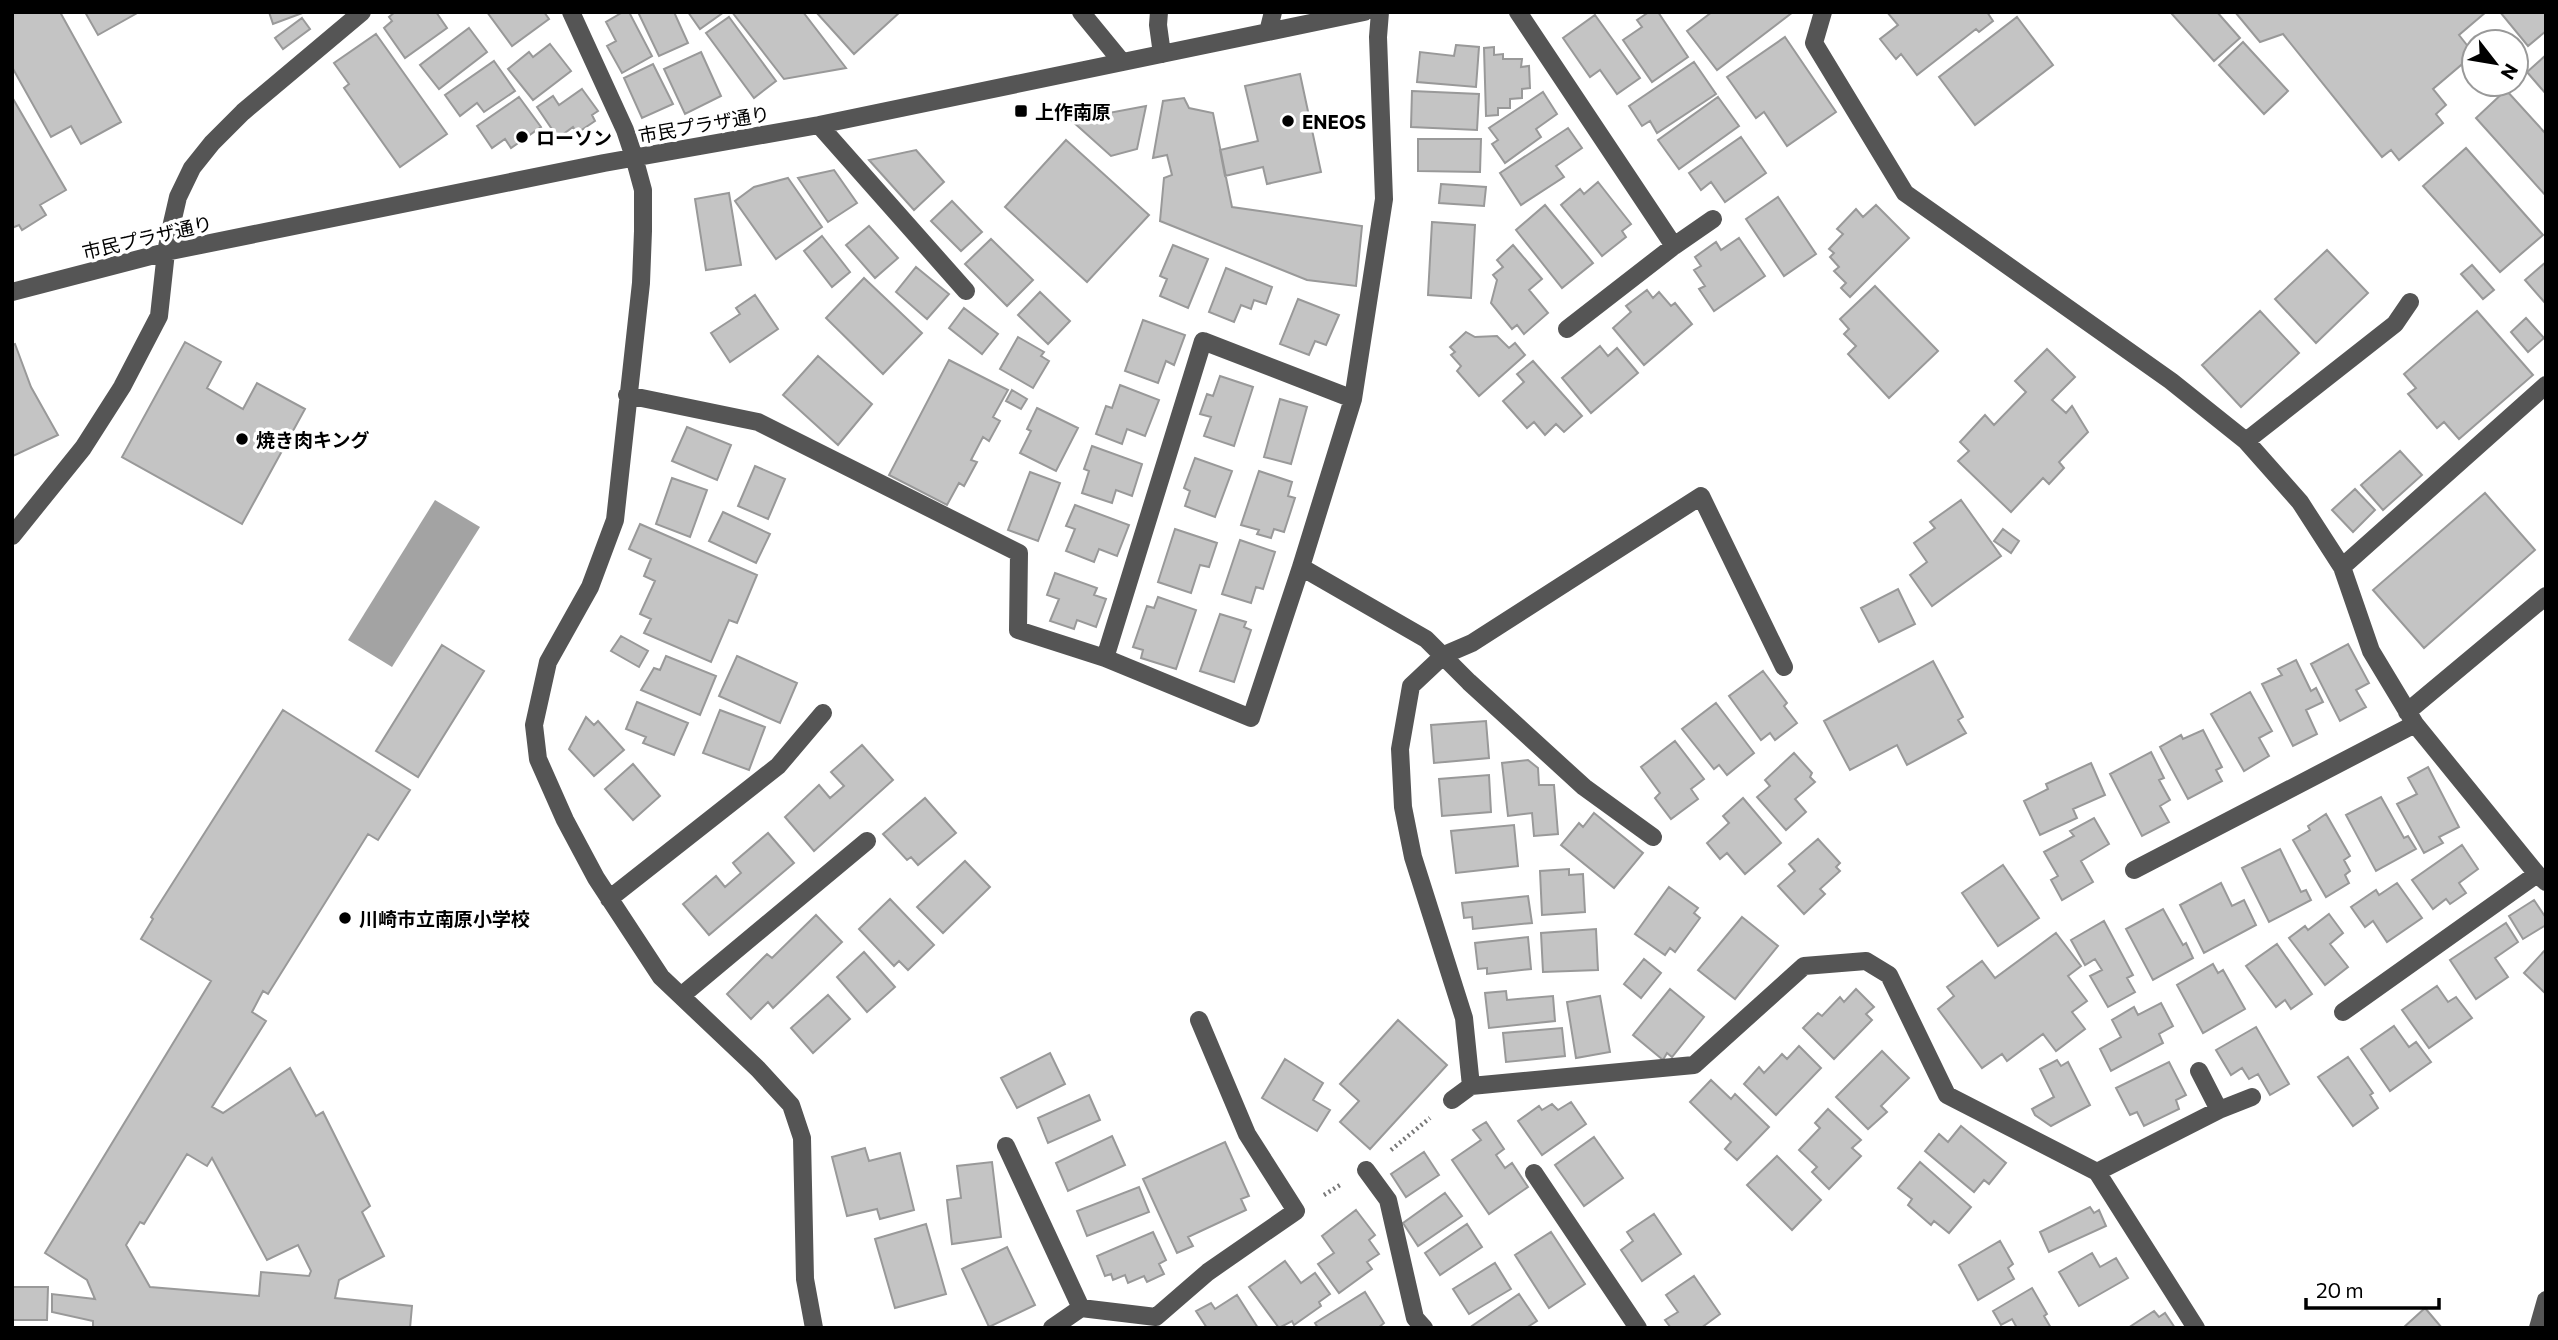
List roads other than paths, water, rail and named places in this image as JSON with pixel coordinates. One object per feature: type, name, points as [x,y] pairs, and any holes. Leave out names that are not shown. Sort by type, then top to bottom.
[{"type":"street","points":[[12,536],[83,448],[122,387],[159,316],[166,252],[178,197],[192,168],[243,112],[362,12]]},
{"type":"street","points":[[1081,12],[1122,62]]},
{"type":"street","points":[[1159,12],[1157,25],[1161,54]]},
{"type":"street","points":[[1268,32],[1273,12]]},
{"type":"street","name":"市民プラザ通り","points":[[12,292],[166,252],[634,157],[818,125],[1363,12]]},
{"type":"street","points":[[627,395],[758,422],[1019,553],[1018,630],[1105,658],[1251,718],[1353,399],[1384,199],[1378,37],[1380,12]]},
{"type":"street","points":[[1518,12],[1674,246]]},
{"type":"street","points":[[1823,12],[1814,43],[1905,193],[2171,380],[2246,441],[2300,502],[2342,567],[2371,651],[2411,718],[2541,878],[2343,1012]]},
{"type":"street","points":[[579,15],[634,157],[643,190],[643,231],[615,520],[590,587],[548,662],[534,725],[538,759],[565,820],[609,899],[661,977],[758,1069],[791,1105],[802,1138],[805,1279],[814,1328]]},
{"type":"street","points":[[818,125],[966,291]]},
{"type":"street","points":[[1567,329],[1713,219]]},
{"type":"street","points":[[2246,441],[2395,324],[2410,302]]},
{"type":"street","points":[[1105,658],[1203,341],[1353,399]]},
{"type":"street","points":[[2342,567],[2546,385]]},
{"type":"street","points":[[1471,1086],[1464,1018],[1413,858],[1403,807],[1400,749],[1411,686],[1444,655],[1472,643],[1701,496],[1784,667]]},
{"type":"street","points":[[1301,567],[1426,639],[1584,787],[1653,837]]},
{"type":"street","points":[[2134,870],[2411,718],[2546,596]]},
{"type":"street","points":[[609,899],[778,766],[823,713]]},
{"type":"street","points":[[681,996],[867,841]]},
{"type":"street","points":[[1452,1100],[1471,1086],[1694,1065],[1804,966],[1866,961],[1889,975],[1947,1095],[2097,1172],[2196,1328]]},
{"type":"street","points":[[1052,1328],[1081,1308],[1156,1317],[1208,1272],[1296,1211],[1247,1134],[1199,1020]]},
{"type":"street","points":[[2199,1072],[2220,1110]]},
{"type":"street","points":[[2097,1172],[2220,1110],[2252,1097]]},
{"type":"street","points":[[1006,1146],[1081,1308]]},
{"type":"street","points":[[1366,1170],[1388,1200],[1415,1318],[1424,1328]]},
{"type":"street","points":[[1534,1173],[1639,1328]]},
{"type":"street","points":[[2538,1328],[2546,1300]]},
{"type":"place","name":"上作南原","points":[[1021,111]]},
{"type":"place","name":"ENEOS","points":[[1288,121]]},
{"type":"place","name":"ローソン","points":[[522,137]]},
{"type":"place","name":"焼き肉キング","points":[[242,439]]},
{"type":"place","name":"川崎市立南原小学校","points":[[345,918]]}]
